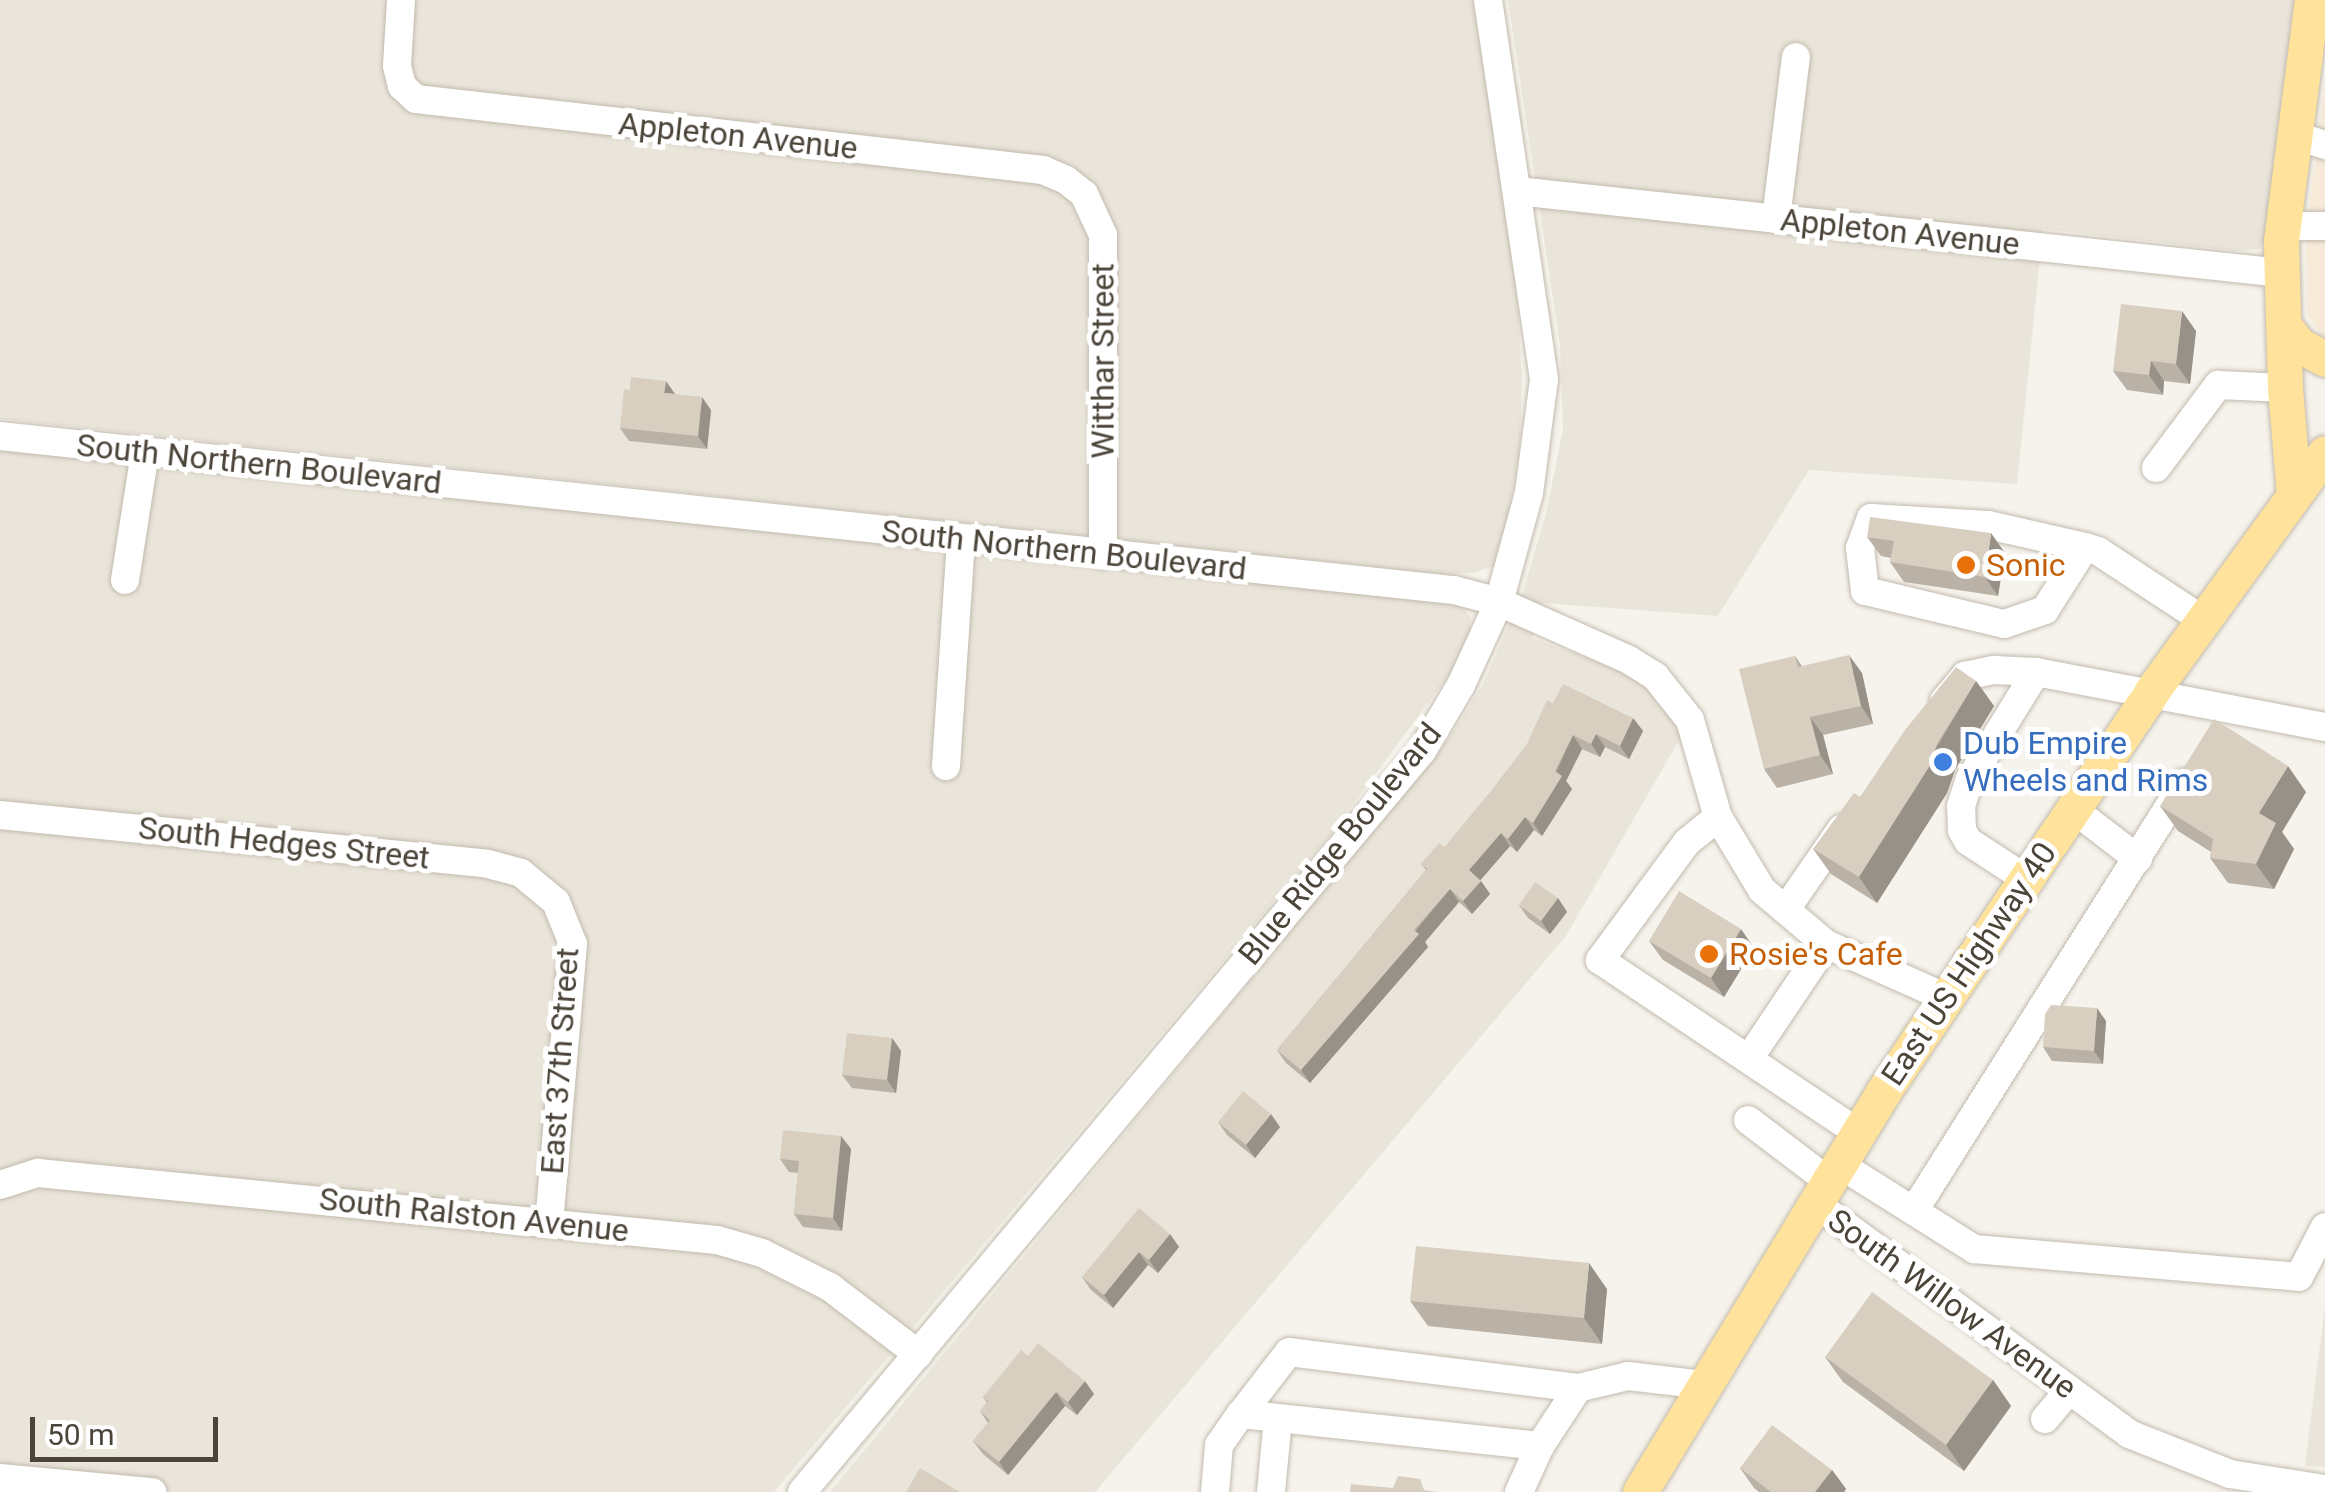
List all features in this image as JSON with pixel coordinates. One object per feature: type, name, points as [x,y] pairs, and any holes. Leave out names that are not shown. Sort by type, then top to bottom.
[{"type":"main road","points":[[2294,495],[2285,388],[2282,226],[2310,140],[2312,0]]},
{"type":"main road","points":[[2283,324],[2299,345],[2325,359]]},
{"type":"main road","name":"East US Highway 40","points":[[1640,1492],[1858,1133],[2152,690],[2325,453]]},
{"type":"street","name":"Appleton Avenue","points":[[401,0],[397,66],[402,86],[416,100],[1043,170],[1066,180]]},
{"type":"street","name":"Blue Ridge Boulevard","points":[[802,1492],[1422,751],[1461,685],[1499,602],[1529,494],[1544,379],[1488,0]]},
{"type":"street","points":[[1776,219],[1796,57]]},
{"type":"street","name":"Witthar Street","points":[[1066,180],[1084,194],[1103,235],[1103,555]]},
{"type":"street","name":"Appleton Avenue","points":[[1518,191],[2282,273]]},
{"type":"street","points":[[2282,226],[2325,226]]},
{"type":"street","points":[[2156,468],[2218,385],[2285,388]]},
{"type":"street","name":"South Northern Boulevard","points":[[0,436],[1454,590],[1499,602],[1629,660],[1655,676],[1690,720],[1718,817],[1762,890],[1826,944],[1948,998]]},
{"type":"street","points":[[124,580],[145,452]]},
{"type":"street","points":[[2085,548],[2045,610],[2004,624],[1865,591],[1860,548],[1871,518],[1988,525],[2098,551],[2203,620]]},
{"type":"street","points":[[946,766],[961,539]]},
{"type":"street","points":[[1928,721],[1965,676],[1994,670],[2036,672],[2152,690],[2325,727]]},
{"type":"street","points":[[2026,879],[1968,841],[1962,830],[1961,806],[1970,779],[2036,672]]},
{"type":"street","points":[[2211,736],[2227,707]]},
{"type":"street","points":[[1915,1209],[2195,766]]},
{"type":"street","points":[[2073,809],[2138,859]]},
{"type":"street","points":[[1786,909],[1855,812]]},
{"type":"street","name":"South Hedges Street","points":[[0,815],[488,864],[521,873],[556,902]]},
{"type":"street","points":[[1718,817],[1687,842],[1600,960],[1858,1133]]},
{"type":"street","name":"East 37th Street","points":[[550,1222],[573,944],[556,902]]},
{"type":"street","points":[[1750,1057],[1826,944]]},
{"type":"street","points":[[1748,1120],[1827,1182],[1915,1209],[1974,1249],[2299,1276],[2325,1228]]},
{"type":"street","name":"South Ralston Avenue","points":[[0,1186],[38,1173],[716,1240],[762,1253],[830,1286],[918,1354]]},
{"type":"street","name":"South Willow Avenue","points":[[1827,1182],[2080,1398],[2129,1434],[2230,1474],[2325,1489]]},
{"type":"street","points":[[1216,1492],[1220,1445],[1289,1352],[1578,1388],[1628,1376],[1705,1386]]},
{"type":"street","points":[[1519,1492],[1540,1446],[1578,1388]]},
{"type":"street","points":[[2045,1419],[2080,1398]]},
{"type":"street","points":[[1241,1414],[1540,1446]]},
{"type":"street","points":[[1271,1492],[1278,1418]]},
{"type":"street","points":[[0,1478],[152,1492]]},
{"type":"shaded area","points":[[0,0],[1473,0],[1515,268],[1522,376],[1520,445],[1504,548],[1494,566],[1473,573],[1442,574],[0,419]]},
{"type":"shaded area","points":[[1508,0],[2297,0],[2270,234],[2259,249],[2236,251],[2043,229],[2017,484],[1809,470],[1718,616],[1543,603],[1532,638],[1632,674],[1660,698],[1681,737],[1566,936],[1095,1492],[830,1492],[1450,737],[1483,684],[1523,592],[1546,514],[1563,429],[1560,345]]},
{"type":"shaded area","points":[[2325,80],[2324,340],[2307,314],[2306,234]]},
{"type":"shaded area","points":[[0,445],[1434,599],[1461,605],[1471,618],[1469,634],[1449,675],[1331,834],[774,1492],[0,1492]]},
{"type":"shaded area","points":[[2325,1305],[2325,1467],[2305,1466]]},
{"type":"building","points":[[2121,304],[2182,311],[2176,364],[2151,361],[2149,375],[2113,371]]},
{"type":"building","points":[[631,377],[666,381],[664,393],[702,397],[698,436],[620,428],[624,389],[630,390]]},
{"type":"building","points":[[1870,517],[1991,533],[1985,577],[1890,562],[1894,541],[1867,537]]},
{"type":"building","points":[[1849,655],[1861,706],[1810,717],[1820,755],[1764,769],[1739,669],[1795,656],[1798,667]]},
{"type":"building","points":[[1956,667],[1976,681],[1937,744],[1929,767],[1859,877],[1813,849],[1854,793],[1860,797],[1905,730]]},
{"type":"building","points":[[1563,684],[1633,718],[1620,746],[1596,734],[1591,744],[1573,735],[1555,771],[1562,776],[1533,823],[1525,817],[1508,839],[1501,833],[1469,870],[1481,881],[1463,901],[1450,889],[1414,930],[1419,934],[1301,1070],[1277,1050],[1427,869],[1421,864],[1439,843],[1445,847],[1492,790],[1526,746],[1547,700],[1553,703]]},
{"type":"building","points":[[2214,719],[2288,766],[2259,813],[2276,823],[2256,864],[2210,858],[2213,839],[2160,806]]},
{"type":"building","points":[[1535,882],[1558,898],[1541,921],[1519,905]]},
{"type":"building","points":[[1679,891],[1741,929],[1711,978],[1649,941]]},
{"type":"building","points":[[2051,1005],[2097,1008],[2094,1051],[2043,1047],[2045,1014]]},
{"type":"building","points":[[847,1033],[892,1038],[887,1080],[842,1075]]},
{"type":"building","points":[[1243,1091],[1271,1114],[1246,1145],[1218,1122]]},
{"type":"building","points":[[783,1130],[841,1136],[833,1218],[794,1214],[799,1161],[780,1159]]},
{"type":"building","points":[[1139,1208],[1170,1234],[1149,1260],[1139,1252],[1104,1295],[1082,1277]]},
{"type":"building","points":[[1416,1246],[1589,1263],[1584,1318],[1410,1301]]},
{"type":"building","points":[[1872,1292],[1993,1380],[1946,1445],[1825,1357]]},
{"type":"building","points":[[1038,1343],[1085,1381],[1068,1402],[1056,1392],[999,1462],[973,1441],[990,1420],[980,1411],[988,1402],[983,1397],[1021,1350],[1028,1356]]},
{"type":"building","points":[[1772,1425],[1832,1470],[1815,1492],[1771,1492],[1740,1468]]},
{"type":"building","points":[[920,1468],[960,1492],[906,1492]]},
{"type":"building","points":[[1398,1476],[1420,1479],[1424,1490],[1437,1492],[1350,1492],[1351,1484],[1393,1488]]},
{"type":"place","name":"Sonic","points":[[1966,565]]},
{"type":"place","name":"Dub Empire Wheels and Rims","points":[[1943,762]]},
{"type":"place","name":"Rosie's Cafe","points":[[1709,954]]}]
